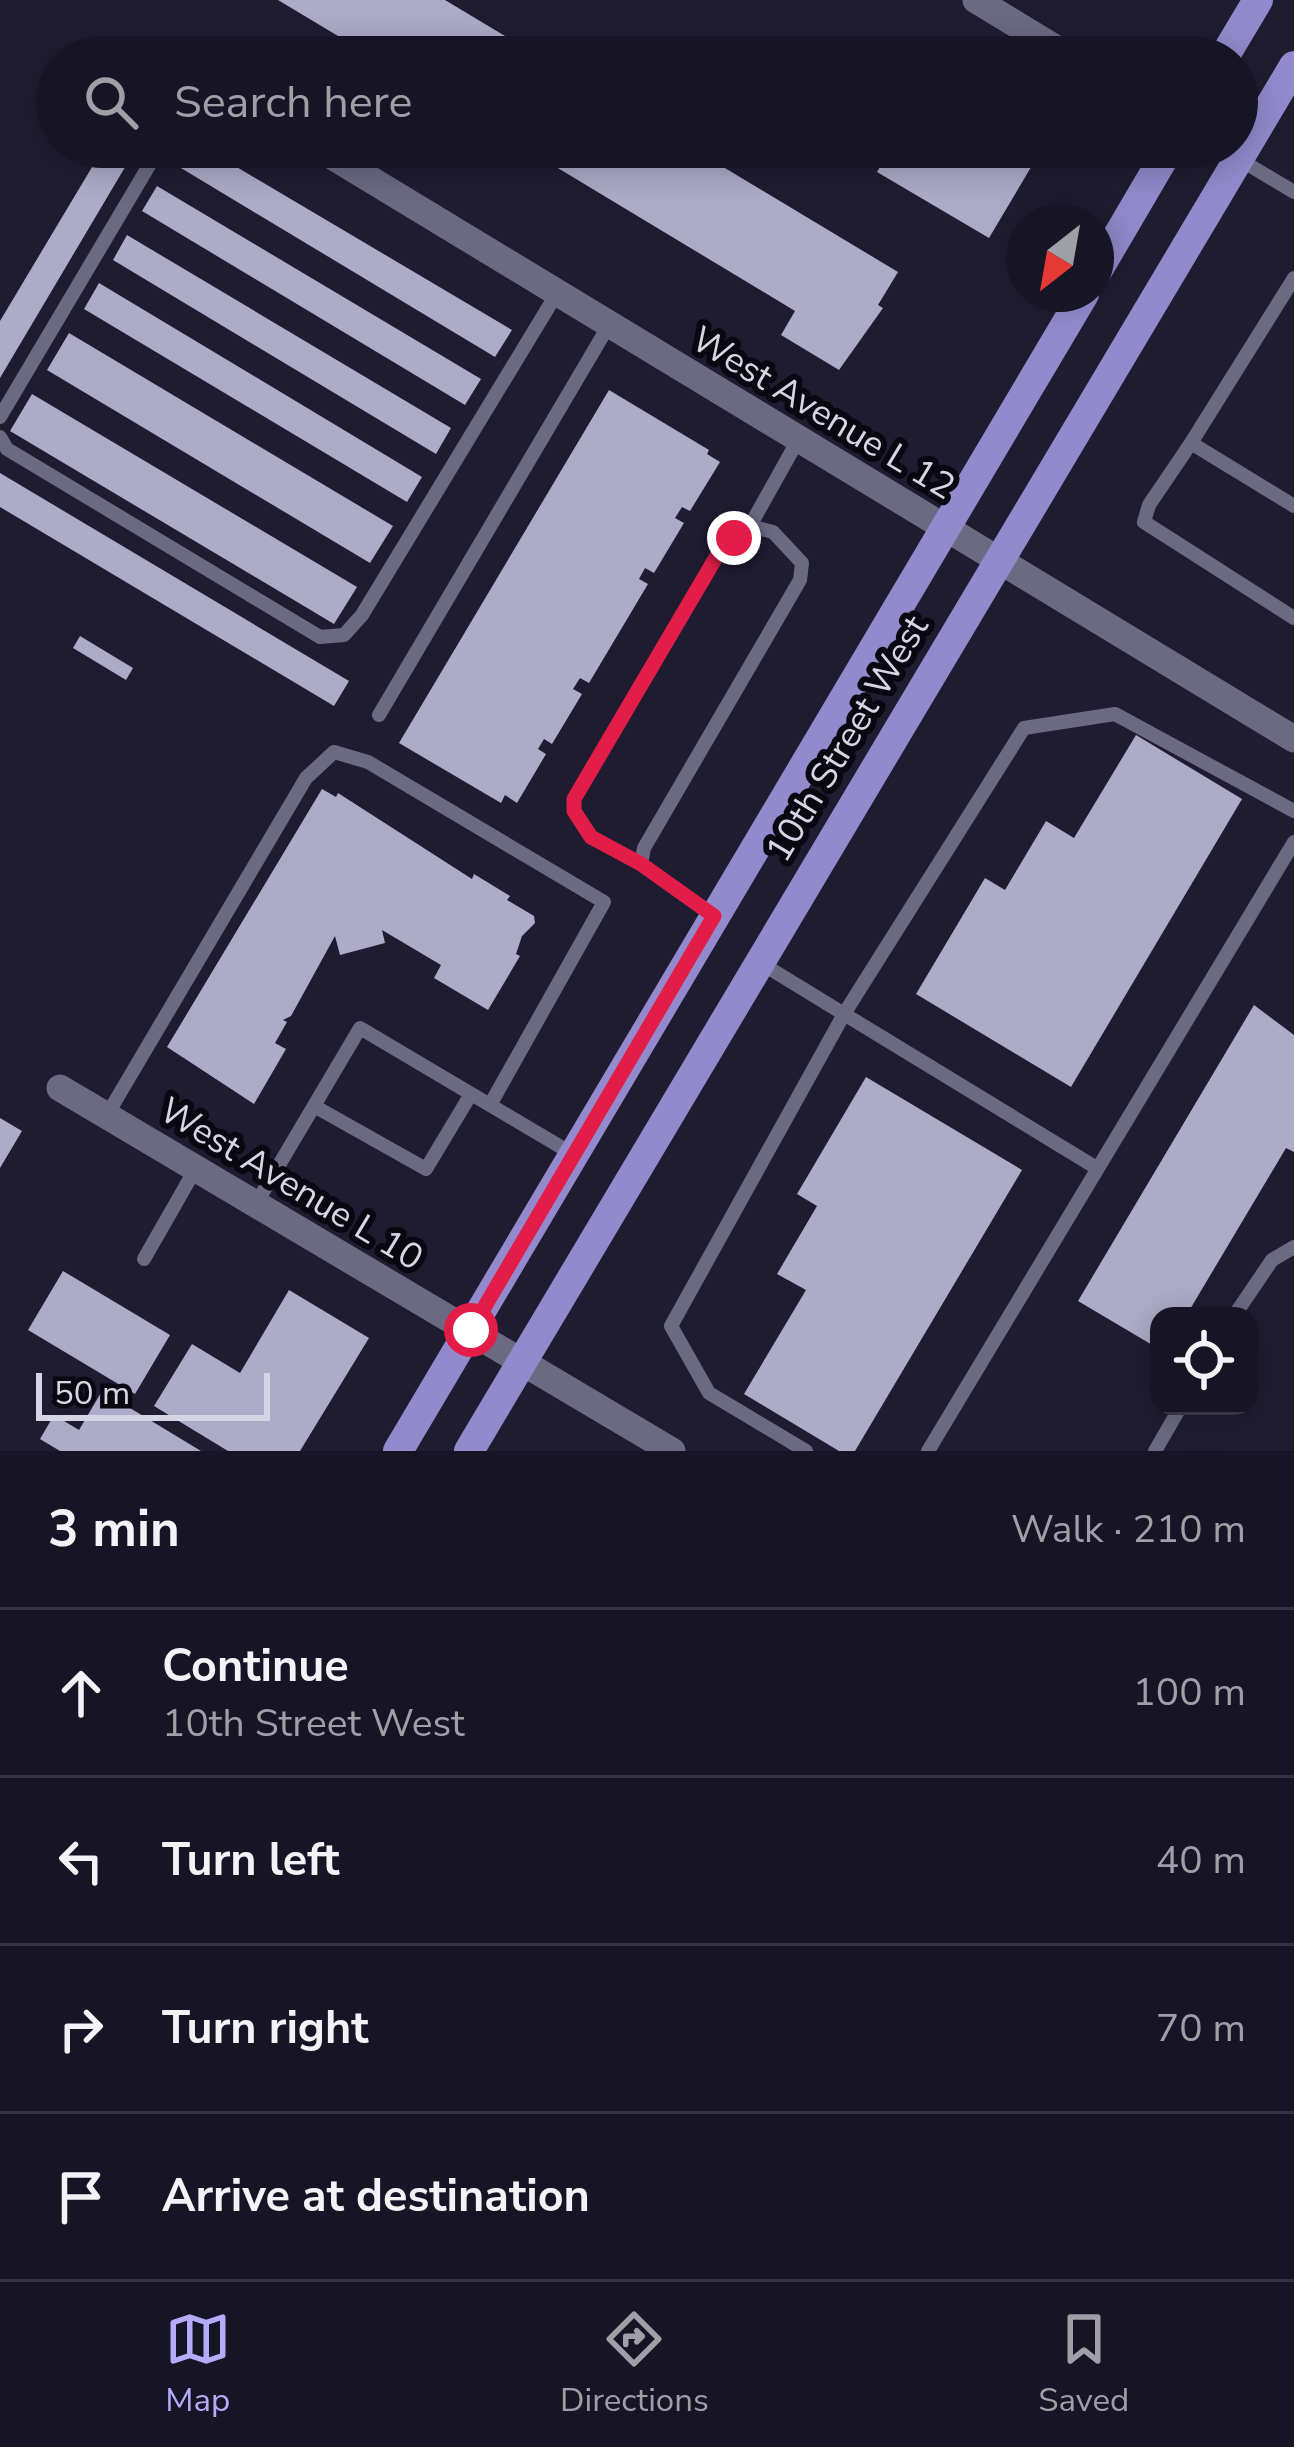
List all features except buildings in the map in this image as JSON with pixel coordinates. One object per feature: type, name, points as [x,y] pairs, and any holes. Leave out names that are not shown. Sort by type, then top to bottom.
[{"type":"main road","points":[[1237,36],[1258,0]]},
{"type":"main road","name":"10th Street West","points":[[1258,127],[1294,67]]},
{"type":"main road","points":[[1114,242],[1158,168]]},
{"type":"main road","name":"10th Street West","points":[[469,1451],[630,1189],[759,962],[1234,168]]},
{"type":"main road","name":"10th Street West","points":[[398,1451],[1073,312]]},
{"type":"street","points":[[976,0],[1035,36]]},
{"type":"street","name":"West Avenue L 12","points":[[351,168],[1294,739]]},
{"type":"street","name":"West Avenue L 10","points":[[60,1088],[672,1451]]},
{"type":"lane","points":[[0,417],[148,168]]},
{"type":"lane","points":[[1254,168],[1294,192]]},
{"type":"lane","points":[[1294,278],[1148,506],[1144,522],[1294,618]]},
{"type":"lane","points":[[0,437],[7,449],[320,637],[344,635],[362,615],[557,293]]},
{"type":"lane","points":[[379,715],[609,325]]},
{"type":"lane","points":[[714,916],[641,864],[591,837],[574,811],[574,799],[718,554],[750,526],[798,440]]},
{"type":"lane","points":[[1192,443],[1294,506]]},
{"type":"lane","points":[[641,864],[644,848],[800,580],[802,563],[791,545],[773,532],[750,526]]},
{"type":"lane","points":[[806,1451],[709,1393],[671,1326],[844,1014],[1024,728],[1114,714],[1294,811]]},
{"type":"lane","points":[[107,1115],[306,778],[334,752],[368,761],[604,902],[490,1105]]},
{"type":"lane","points":[[928,1451],[1294,842]]},
{"type":"lane","points":[[759,962],[1096,1167]]},
{"type":"lane","points":[[256,1204],[360,1028],[571,1153]]},
{"type":"lane","points":[[314,1106],[426,1169],[471,1094]]},
{"type":"lane","points":[[144,1259],[196,1168]]},
{"type":"lane","points":[[1240,1307],[1272,1260],[1294,1247]]},
{"type":"lane","points":[[1154,1451],[1176,1415]]},
{"type":"route","points":[[471,1330],[714,916],[659,882],[641,864],[591,837],[574,811],[574,799],[718,554],[734,538]]}]
